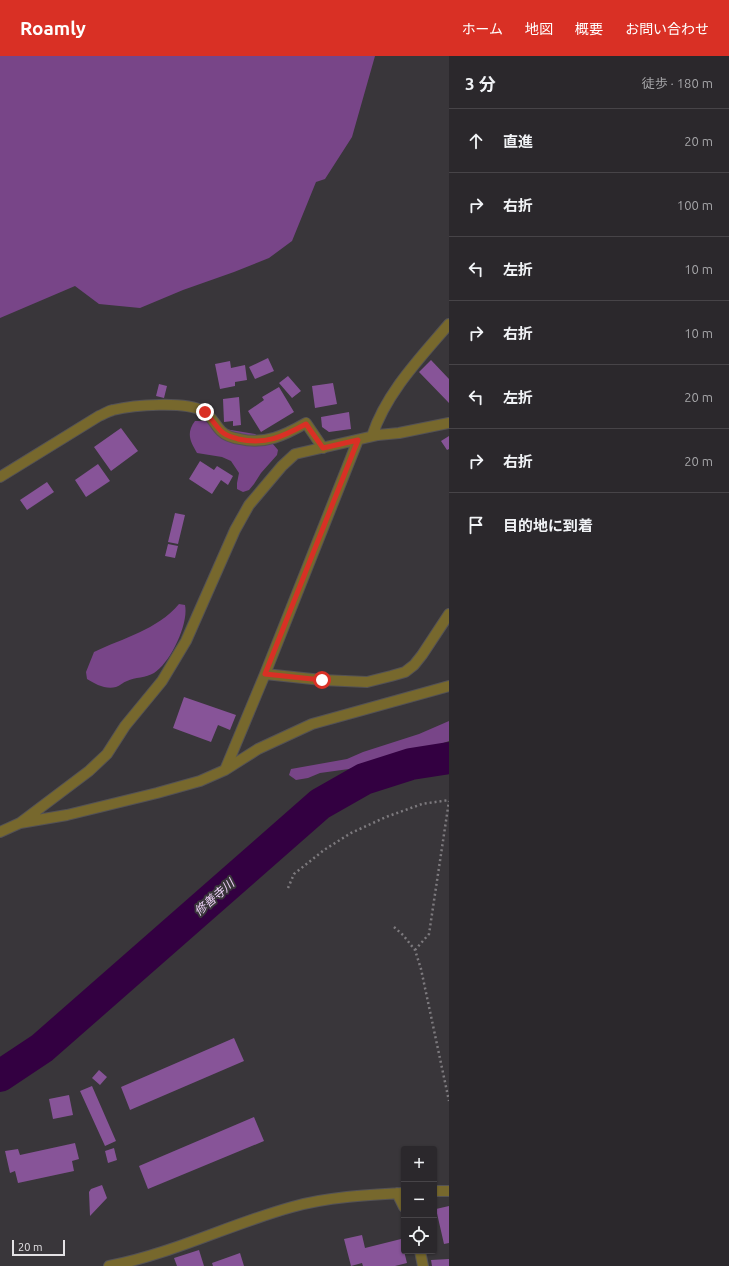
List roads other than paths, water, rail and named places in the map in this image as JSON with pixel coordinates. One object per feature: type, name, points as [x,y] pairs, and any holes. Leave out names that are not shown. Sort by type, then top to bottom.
[{"type":"street","points":[[372,436],[376,424],[398,386],[449,324]]},
{"type":"street","points":[[0,477],[99,416],[113,410],[139,406],[186,405],[197,408],[205,412],[222,432],[230,437],[246,441],[263,442],[288,434],[306,424],[323,448]]},
{"type":"street","points":[[0,832],[20,823],[89,771],[106,754],[125,726],[162,681],[186,641],[235,530],[249,504],[282,466],[295,454],[372,436],[399,433],[449,423]]},
{"type":"street","points":[[225,770],[265,674],[358,440]]},
{"type":"street","points":[[265,674],[322,680],[367,682],[405,672],[414,665],[422,655],[448,617]]},
{"type":"street","points":[[20,823],[67,815],[200,781],[225,770],[258,749],[312,724],[449,686]]},
{"type":"street","points":[[437,1191],[449,1191]]},
{"type":"street","points":[[108,1266],[151,1255],[291,1208],[329,1200],[400,1193]]},
{"type":"street","points":[[421,1254],[423,1266]]},
{"type":"waterway","name":"修善寺川","points":[[0,1076],[42,1048],[320,804],[364,779],[411,764],[449,758]]}]
